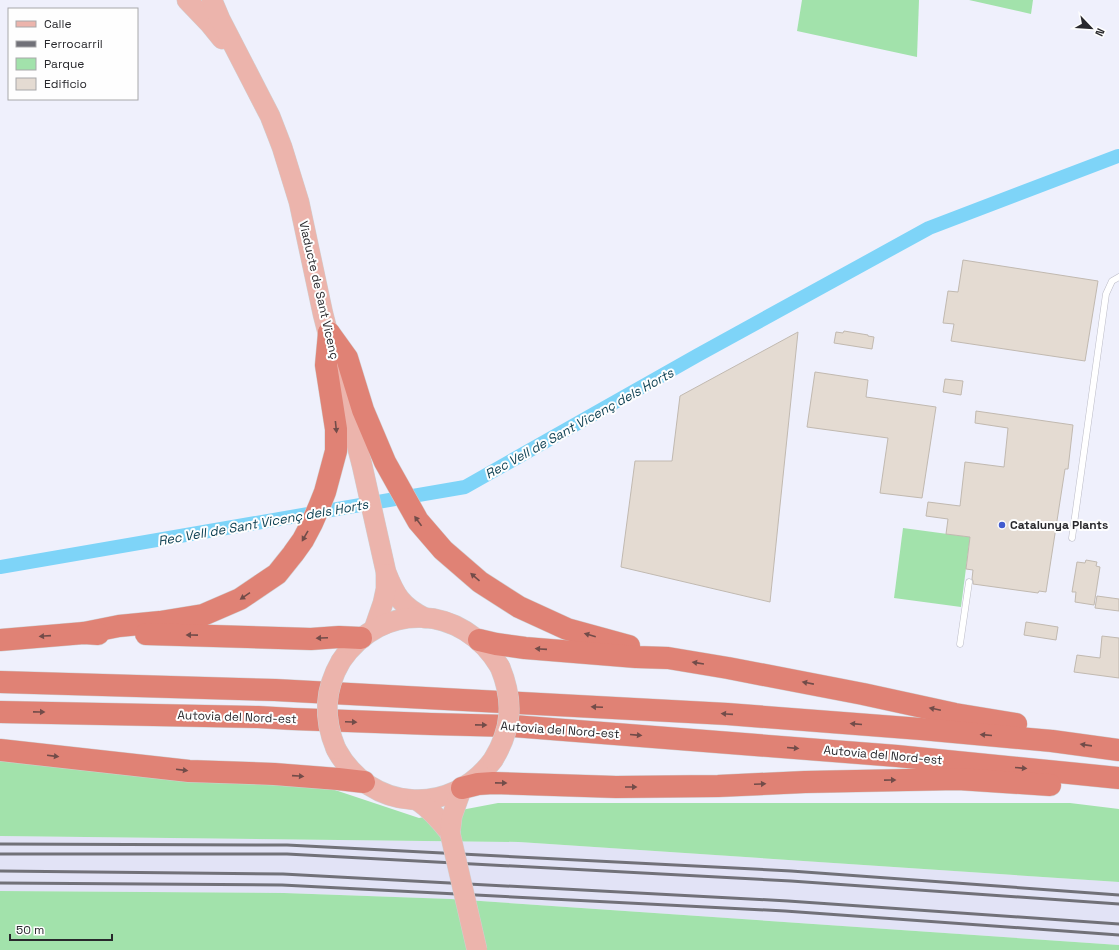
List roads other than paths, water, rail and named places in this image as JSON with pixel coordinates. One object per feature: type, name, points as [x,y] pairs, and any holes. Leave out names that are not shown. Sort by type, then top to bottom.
[{"type":"highway","points":[[329,333],[347,358],[363,410],[385,462],[418,520],[444,550],[480,582],[519,607],[567,629],[668,658],[863,694],[955,714],[1031,727],[1052,741]]},
{"type":"highway","points":[[84,633],[119,626],[160,622],[202,615],[240,599],[276,574],[293,554],[303,540],[312,523],[325,492],[336,451],[336,429],[326,365],[329,333]]},
{"type":"highway","points":[[0,640],[84,633],[311,639],[367,633]]},
{"type":"highway","points":[[479,640],[524,648],[636,657],[668,658]]},
{"type":"highway","name":"Autovia del Nord-est","points":[[0,682],[274,690],[727,714],[1052,741],[1119,750]]},
{"type":"highway","name":"Autovia del Nord-est","points":[[0,712],[258,717],[293,720],[513,726],[897,756],[1119,778]]},
{"type":"highway","points":[[0,750],[190,771],[338,778],[364,782]]},
{"type":"highway","points":[[462,788],[478,784],[493,783],[616,787],[718,786],[837,781],[958,779],[1060,786],[1119,784]]},
{"type":"main road","points":[[187,0],[209,23],[246,70]]},
{"type":"main road","name":"Viaducte de Sant Vicenç","points":[[204,0],[220,20],[270,116],[299,202],[323,314],[362,465],[386,572],[404,605],[425,618]]},
{"type":"main road","points":[[213,0],[220,20]]},
{"type":"main road","name":"Viaducte de Sant Vicenç","points":[[367,633],[383,603],[386,589],[386,572]]},
{"type":"main road","name":"Viaducte de Sant Vicenç","points":[[407,618],[425,618],[448,622],[462,629],[479,640],[490,652],[500,667],[504,679],[509,702],[509,714],[504,738],[494,760],[478,778],[445,796],[417,800],[403,799],[389,796],[376,790],[364,782],[348,767],[336,749],[329,730],[327,704],[332,679],[341,661],[350,649],[367,633],[382,625],[399,620],[407,618]]},
{"type":"main road","points":[[462,788],[452,816],[450,833],[477,950]]},
{"type":"main road","points":[[417,800],[426,806],[437,817],[450,833]]},
{"type":"lane","points":[[1072,538],[1106,294],[1112,281],[1119,277]]},
{"type":"lane","points":[[960,644],[969,582]]},
{"type":"waterway","name":"Rec Vell de Sant Vicenç dels Horts","points":[[0,567],[465,487],[698,355],[929,228],[1118,156]]},
{"type":"railway","points":[[0,844],[287,845],[791,871],[1119,895]]},
{"type":"railway","points":[[0,854],[287,854],[791,881],[1119,904]]},
{"type":"railway","points":[[0,871],[283,874],[788,901],[1119,924]]},
{"type":"railway","points":[[0,883],[282,885],[785,911],[1119,935]]},
{"type":"place","name":"Catalunya Plants","points":[[1002,525]]}]
